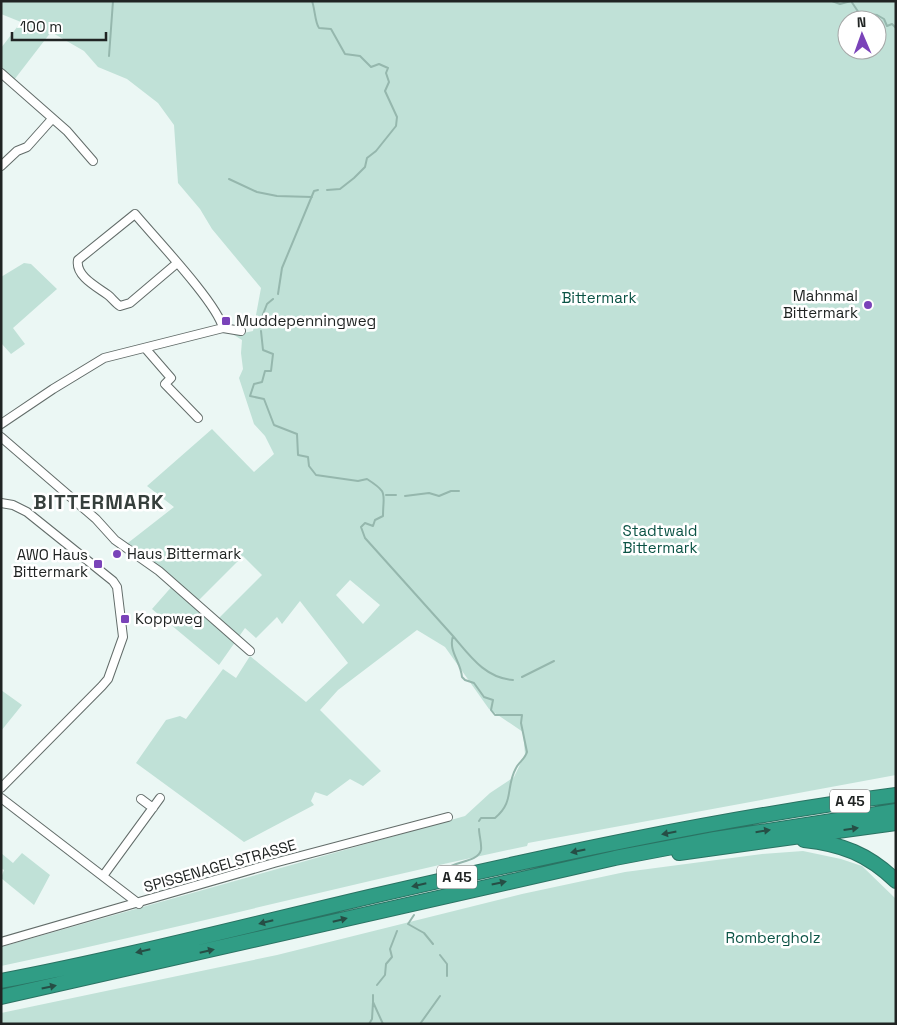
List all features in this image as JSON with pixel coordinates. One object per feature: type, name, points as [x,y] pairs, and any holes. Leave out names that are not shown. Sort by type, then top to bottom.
[{"type":"highway","points":[[804,808],[847,794],[896,785]]},
{"type":"highway","name":"A 45","points":[[1,981],[538,859],[712,824],[896,795]]},
{"type":"highway","name":"A 45","points":[[1,997],[615,858],[716,844],[896,811]]},
{"type":"highway","points":[[768,841],[896,823]]},
{"type":"highway","points":[[716,844],[803,840],[849,848],[871,860],[896,881]]},
{"type":"street","points":[[1,73],[67,131],[93,161]]},
{"type":"street","points":[[1,166],[17,151],[27,147],[52,118]]},
{"type":"street","points":[[129,207],[212,307],[223,328]]},
{"type":"street","points":[[135,214],[78,260],[79,270],[100,292],[107,294],[116,304],[125,306],[176,264]]},
{"type":"street","points":[[1,424],[104,358],[223,328],[241,331]]},
{"type":"street","points":[[145,348],[171,378],[165,384],[198,418]]},
{"type":"street","points":[[1,436],[96,519],[115,540],[160,571],[250,651]]},
{"type":"street","points":[[1,503],[13,505],[27,512],[114,581],[124,630],[113,666],[102,686],[1,788]]},
{"type":"street","points":[[1,798],[139,904]]},
{"type":"street","points":[[103,876],[160,798]]},
{"type":"street","points":[[141,799],[153,808]]},
{"type":"street","name":"SPISSENAGELSTRASSE","points":[[1,942],[139,904],[274,863],[448,817]]},
{"type":"green space","name":"Stadtwald Bittermark","points":[[1,1],[896,1],[896,775],[528,843],[527,846],[1,966],[1,947],[465,816],[490,793],[514,777],[525,754],[523,732],[489,709],[445,647],[417,630],[338,690],[320,710],[381,771],[363,786],[350,779],[327,796],[315,792],[311,801],[314,805],[244,842],[136,763],[166,720],[180,716],[186,719],[223,669],[236,678],[250,656],[306,702],[348,663],[300,601],[282,624],[277,617],[256,638],[245,628],[219,665],[152,609],[174,584],[124,546],[174,507],[147,486],[212,429],[254,472],[274,454],[265,436],[254,424],[239,378],[243,369],[242,340],[234,335],[253,331],[261,288],[212,229],[200,209],[178,183],[174,125],[158,103],[127,79],[98,67],[84,51],[51,32],[14,80],[1,69],[1,48],[21,22],[1,14]],"holes":[[[243,556],[262,575],[219,618],[198,601]],[[350,580],[380,605],[363,624],[336,595]]]},
{"type":"green space","points":[[24,263],[31,264],[57,289],[13,328],[25,344],[11,354],[1,343],[1,277]]},
{"type":"green space","points":[[1,690],[22,705],[1,731]]},
{"type":"green space","name":"Rombergholz","points":[[803,851],[841,859],[862,866],[896,899],[896,1024],[1,1024],[1,1013],[277,955],[522,894],[625,872],[762,854]]},
{"type":"green space","points":[[1,853],[13,863],[22,853],[50,875],[34,905],[1,878],[4,870],[1,868]]},
{"type":"waterway","points":[[109,56],[113,1]]},
{"type":"waterway","points":[[312,1],[319,28],[331,29],[345,54],[360,56],[371,67],[379,64],[388,68],[386,73],[389,82],[385,91],[397,117],[396,126],[376,151],[367,158],[365,167],[340,189],[327,190]]},
{"type":"waterway","points":[[832,1],[840,4],[851,1],[859,13],[877,15],[884,19],[887,26],[892,24],[896,28]]},
{"type":"waterway","points":[[229,179],[257,192],[277,196],[312,197]]},
{"type":"waterway","points":[[278,294],[282,268],[314,191],[318,190]]},
{"type":"waterway","points":[[260,322],[267,304],[273,299]]},
{"type":"waterway","points":[[261,331],[263,350],[273,354],[271,371],[265,371],[262,382],[254,384],[250,396],[264,399],[274,425],[297,434],[298,455],[308,457],[309,466],[316,475],[358,481],[367,479],[379,487],[384,498],[383,516],[375,520],[373,526],[365,523],[361,527],[365,538],[453,636],[453,652],[462,677],[474,683],[484,697],[493,700],[491,710],[495,715],[522,715],[521,723],[527,752],[513,775],[508,800],[495,818],[481,818],[479,821]]},
{"type":"waterway","points":[[405,496],[429,493],[439,496],[451,491],[459,491]]},
{"type":"waterway","points":[[386,495],[396,495]]},
{"type":"waterway","points":[[453,636],[479,665],[494,675],[513,680]]},
{"type":"waterway","points":[[522,677],[554,661]]},
{"type":"waterway","points":[[446,869],[479,854],[481,850],[479,829]]},
{"type":"waterway","points":[[414,915],[408,924],[424,933],[433,944]]},
{"type":"waterway","points":[[377,985],[385,975],[386,964],[392,957],[390,949],[397,931]]},
{"type":"waterway","points":[[440,955],[447,964],[447,976]]},
{"type":"waterway","points":[[373,995],[373,1002],[383,1024]]},
{"type":"waterway","points":[[420,1024],[440,996]]},
{"type":"waterway","points":[[369,1024],[372,1019],[373,1002]]},
{"type":"place","name":"Mahnmal Bittermark","points":[[868,305]]},
{"type":"place","name":"Muddepenningweg","points":[[226,321]]},
{"type":"place","name":"Haus Bittermark","points":[[117,554]]},
{"type":"place","name":"AWO Haus Bittermark","points":[[98,564]]},
{"type":"place","name":"Koppweg","points":[[125,619]]},
{"type":"district","name":"BITTERMARK","points":[[99,502]]},
{"type":"park label","name":"Bittermark","points":[[599,298]]}]
